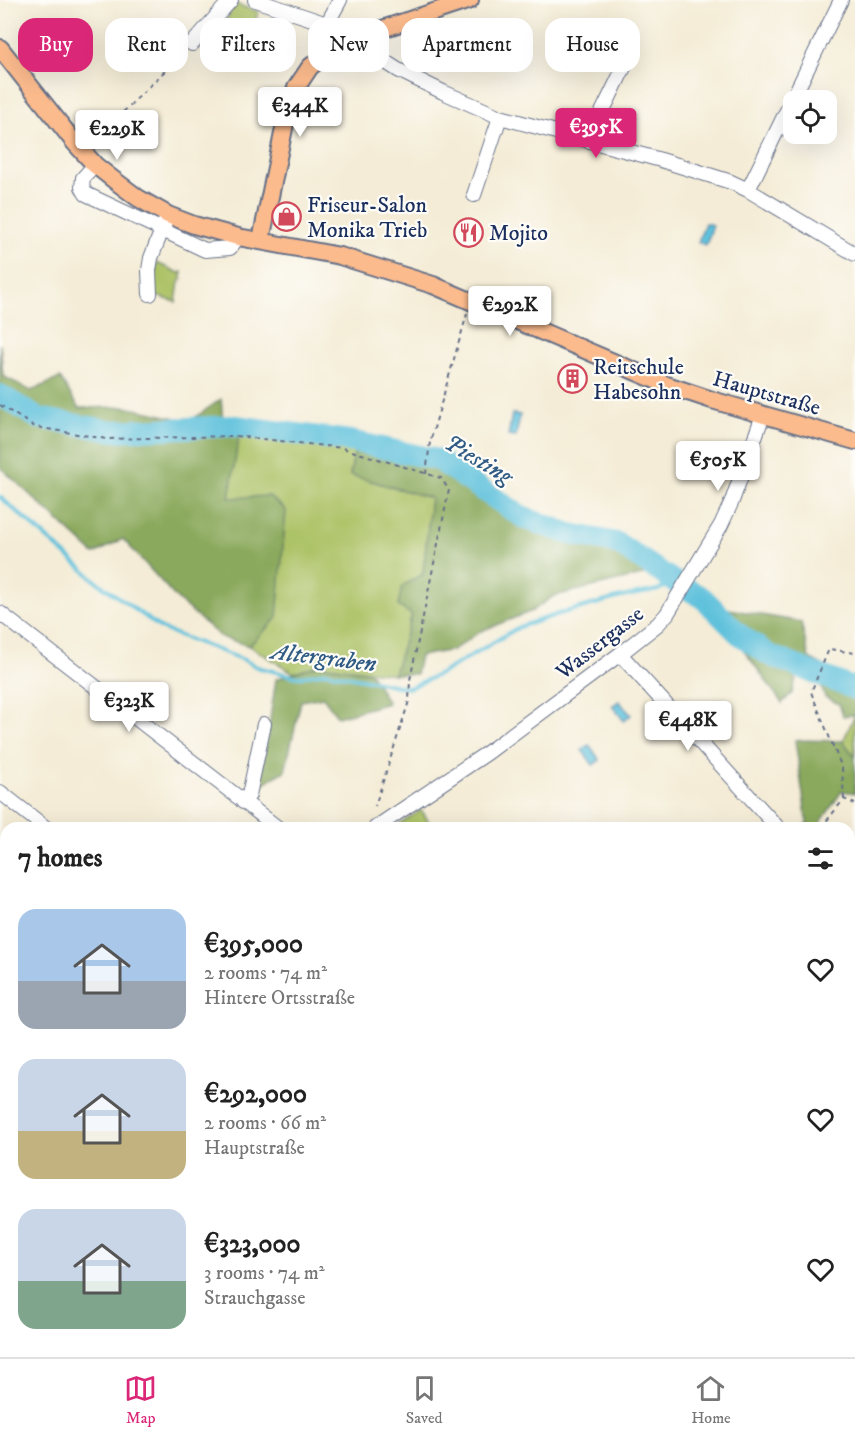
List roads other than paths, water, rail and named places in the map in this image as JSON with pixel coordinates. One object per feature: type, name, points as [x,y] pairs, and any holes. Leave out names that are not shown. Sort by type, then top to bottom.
[{"type":"main road","points":[[389,27],[471,0]]},
{"type":"main road","name":"Hauptstraße","points":[[0,48],[95,165],[165,222],[194,225],[238,237],[340,256],[433,285],[667,385],[855,441]]},
{"type":"main road","points":[[261,240],[286,120],[296,88],[308,70]]},
{"type":"street","points":[[192,44],[231,0]]},
{"type":"street","points":[[255,0],[309,18]]},
{"type":"street","points":[[330,18],[340,0]]},
{"type":"street","points":[[748,190],[841,0]]},
{"type":"street","points":[[389,65],[500,117],[662,160],[731,182],[855,254]]},
{"type":"street","points":[[588,141],[621,72]]},
{"type":"street","points":[[474,195],[500,117]]},
{"type":"street","points":[[95,165],[83,178],[82,187],[86,194],[129,215],[165,222],[151,258],[150,294]]},
{"type":"street","points":[[129,215],[138,198]]},
{"type":"street","name":"Wassergasse","points":[[384,822],[487,753],[658,624],[676,602],[721,525],[763,415]]},
{"type":"street","points":[[0,613],[270,822]]},
{"type":"street","points":[[621,654],[773,822]]},
{"type":"street","points":[[243,802],[249,795],[264,724]]},
{"type":"street","points":[[0,792],[38,822]]},
{"type":"water","points":[[705,223],[713,225],[706,245],[698,242]]},
{"type":"water","points":[[512,414],[520,415],[516,437],[508,436]]},
{"type":"water","points":[[619,701],[631,715],[624,721],[612,706]]},
{"type":"water","points":[[589,745],[600,760],[593,765],[582,750]]},
{"type":"waterway","name":"Piesting","points":[[0,395],[38,418],[113,431],[236,426],[350,441],[438,460],[524,518],[570,534],[617,543],[703,598],[739,634],[769,655],[855,689]]},
{"type":"waterway","name":"Altergraben","points":[[0,497],[96,581],[162,629],[257,667],[297,677],[326,672],[409,688],[442,673],[519,627],[621,597],[658,590],[675,582]]},
{"type":"place","name":"Friseur-Salon Monika Trieb","points":[[286,217]]},
{"type":"place","name":"Mojito","points":[[468,232]]},
{"type":"place","name":"Reitschule Habesohn","points":[[572,379]]}]
